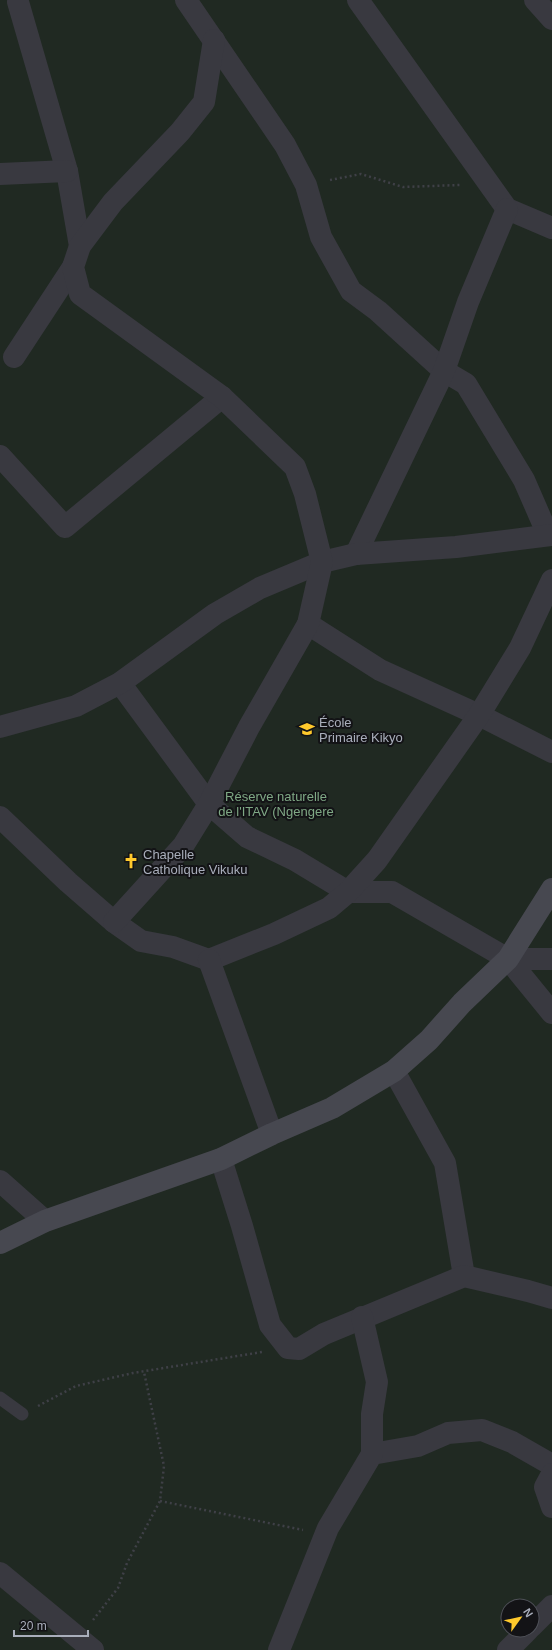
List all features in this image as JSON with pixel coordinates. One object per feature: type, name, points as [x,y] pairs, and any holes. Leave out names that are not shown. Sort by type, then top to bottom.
[{"type":"street","points":[[358,0],[491,184],[507,209],[552,228]]},
{"type":"street","points":[[535,0],[552,19]]},
{"type":"street","points":[[0,727],[76,706],[120,683],[214,614],[260,588],[322,562],[356,554],[456,547],[550,535],[524,480],[466,384],[444,371],[378,311],[351,291],[321,237],[306,185],[286,145],[214,40],[192,2]]},
{"type":"street","points":[[15,3],[67,171],[80,246]]},
{"type":"street","points":[[14,357],[73,267],[80,246],[113,202],[180,132],[204,102],[214,40]]},
{"type":"street","points":[[0,174],[67,171]]},
{"type":"street","points":[[356,554],[444,371],[468,302],[507,209]]},
{"type":"street","points":[[73,267],[80,294],[222,397],[295,466],[305,494],[322,562],[308,624],[249,727],[209,804],[183,846],[114,922]]},
{"type":"street","points":[[0,456],[65,527],[222,397]]},
{"type":"street","points":[[0,816],[68,882],[114,922],[141,941],[174,947],[209,960],[274,934],[329,908],[348,892],[377,860],[479,715],[520,648],[552,580]]},
{"type":"street","points":[[308,624],[380,670],[479,715],[552,752]]},
{"type":"street","points":[[120,683],[209,804],[247,837],[296,860],[348,892],[392,892],[508,959],[552,1013]]},
{"type":"street","points":[[0,1243],[45,1222],[221,1160],[272,1134],[332,1108],[394,1071],[429,1040],[462,1003],[508,959],[552,889]]},
{"type":"street","points":[[508,959],[552,959]]},
{"type":"street","points":[[209,960],[272,1134]]},
{"type":"street","points":[[394,1071],[445,1162],[464,1276]]},
{"type":"street","points":[[221,1160],[270,1325],[288,1348],[300,1350],[324,1334],[464,1276],[552,1298]]},
{"type":"street","points":[[0,1181],[45,1222]]},
{"type":"street","points":[[279,1650],[326,1536],[372,1454],[372,1414],[377,1382],[362,1317]]},
{"type":"street","points":[[372,1454],[418,1446],[448,1433],[482,1430],[512,1442],[552,1465]]},
{"type":"street","points":[[552,1474],[546,1487],[552,1507]]},
{"type":"street","points":[[0,1574],[88,1647]]},
{"type":"street","points":[[540,1618],[552,1606]]},
{"type":"street","points":[[508,1650],[520,1638]]},
{"type":"lane","points":[[0,1398],[22,1414]]},
{"type":"path","points":[[306,185],[361,174],[403,187],[491,184]]},
{"type":"path","points":[[22,1414],[76,1386],[144,1372],[288,1348]]},
{"type":"path","points":[[88,1647],[94,1616],[118,1588],[127,1563],[160,1500],[164,1466],[144,1372]]},
{"type":"path","points":[[160,1500],[326,1536]]},
{"type":"green space","name":"Réserve naturelle de l'ITAV (Ngengere","points":[[0,0],[552,0],[552,1650],[0,1650]]},
{"type":"place","name":"École Primaire Kikyo","points":[[307,729]]},
{"type":"place","name":"Chapelle Catholique Vikuku","points":[[131,861]]}]
